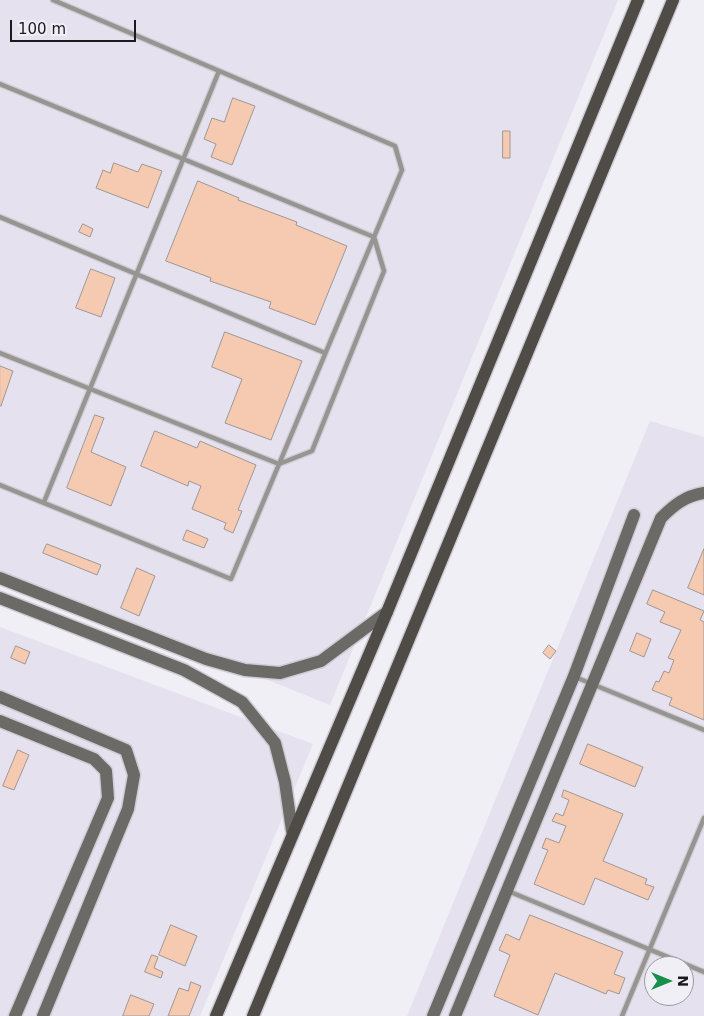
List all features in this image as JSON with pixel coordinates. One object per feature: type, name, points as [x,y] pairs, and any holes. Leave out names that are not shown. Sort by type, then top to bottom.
[{"type":"main road","points":[[216,1016],[292,832],[387,612],[638,0]]},
{"type":"main road","points":[[253,1016],[673,0]]},
{"type":"street","points":[[455,1016],[661,518],[675,504],[693,495],[704,493]]},
{"type":"street","points":[[433,1016],[574,676],[634,515]]},
{"type":"street","points":[[0,578],[206,659],[245,670],[280,673],[320,661],[387,612]]},
{"type":"street","points":[[0,598],[184,670],[242,702],[275,743],[285,782],[292,832]]},
{"type":"street","points":[[0,697],[126,750],[134,775],[128,809],[43,1016]]},
{"type":"street","points":[[0,721],[94,759],[106,771],[108,798],[15,1016]]},
{"type":"lane","points":[[0,485],[231,579],[402,170],[395,146],[53,0]]},
{"type":"lane","points":[[44,502],[219,71]]},
{"type":"lane","points":[[0,84],[374,236]]},
{"type":"lane","points":[[0,217],[325,353]]},
{"type":"lane","points":[[0,353],[279,464],[312,451],[384,271],[374,236]]},
{"type":"lane","points":[[574,676],[704,730]]},
{"type":"lane","points":[[622,1016],[704,818]]},
{"type":"lane","points":[[507,891],[704,972]]},
{"type":"shaded area","points":[[0,0],[618,0],[330,705],[0,572]]},
{"type":"shaded area","points":[[650,421],[704,437],[704,1016],[407,1016]]},
{"type":"shaded area","points":[[0,627],[313,744],[200,1016],[0,1016]]},
{"type":"building","points":[[233,98],[255,106],[232,165],[211,157],[216,144],[204,139],[212,118],[224,122]]},
{"type":"building","points":[[503,131],[510,131],[510,158],[503,158]]},
{"type":"building","points":[[114,163],[138,172],[142,164],[162,171],[148,208],[96,188],[103,170],[110,173]]},
{"type":"building","points":[[198,181],[239,198],[238,200],[297,222],[296,225],[347,246],[315,325],[269,308],[271,302],[210,281],[211,278],[166,261]]},
{"type":"building","points":[[83,224],[93,229],[90,237],[79,232]]},
{"type":"building","points":[[91,269],[115,278],[101,317],[76,308]]},
{"type":"building","points":[[225,332],[302,361],[271,440],[225,423],[242,379],[212,367]]},
{"type":"building","points":[[0,366],[13,371],[1,406],[0,406]]},
{"type":"building","points":[[95,415],[104,418],[91,452],[126,467],[111,506],[67,488]]},
{"type":"building","points":[[155,431],[197,448],[200,441],[256,465],[238,510],[242,511],[233,533],[224,529],[226,523],[192,509],[201,486],[189,481],[188,486],[141,466]]},
{"type":"building","points":[[187,530],[208,539],[204,548],[183,540]]},
{"type":"building","points":[[47,544],[101,565],[97,575],[43,553]]},
{"type":"building","points":[[704,549],[704,595],[688,588]]},
{"type":"building","points":[[137,568],[155,576],[139,616],[121,608]]},
{"type":"building","points":[[653,590],[704,611],[700,620],[704,622],[704,720],[669,705],[672,698],[652,690],[656,681],[659,682],[664,671],[669,673],[674,660],[668,658],[681,630],[660,622],[665,612],[647,604]]},
{"type":"building","points":[[637,633],[651,639],[644,657],[630,651]]},
{"type":"building","points":[[549,645],[556,651],[550,659],[543,653]]},
{"type":"building","points":[[16,646],[30,652],[25,664],[11,658]]},
{"type":"building","points":[[588,744],[643,767],[635,787],[580,764]]},
{"type":"building","points":[[18,750],[29,755],[14,790],[3,786]]},
{"type":"building","points":[[564,790],[623,814],[603,861],[647,879],[645,884],[654,887],[648,900],[595,878],[584,905],[534,884],[548,850],[542,848],[546,838],[559,843],[566,826],[552,821],[556,813],[563,816],[569,800],[562,797]]},
{"type":"building","points":[[530,915],[623,952],[614,974],[625,978],[619,994],[608,990],[606,994],[555,973],[538,1015],[494,996],[510,955],[499,950],[506,934],[519,940]]},
{"type":"building","points":[[171,925],[197,936],[185,966],[159,955]]},
{"type":"building","points":[[152,955],[158,957],[154,968],[163,972],[161,978],[145,972]]},
{"type":"building","points":[[191,982],[201,986],[189,1016],[168,1016],[179,988],[188,991]]},
{"type":"building","points":[[131,995],[154,1004],[149,1016],[123,1016]]}]
